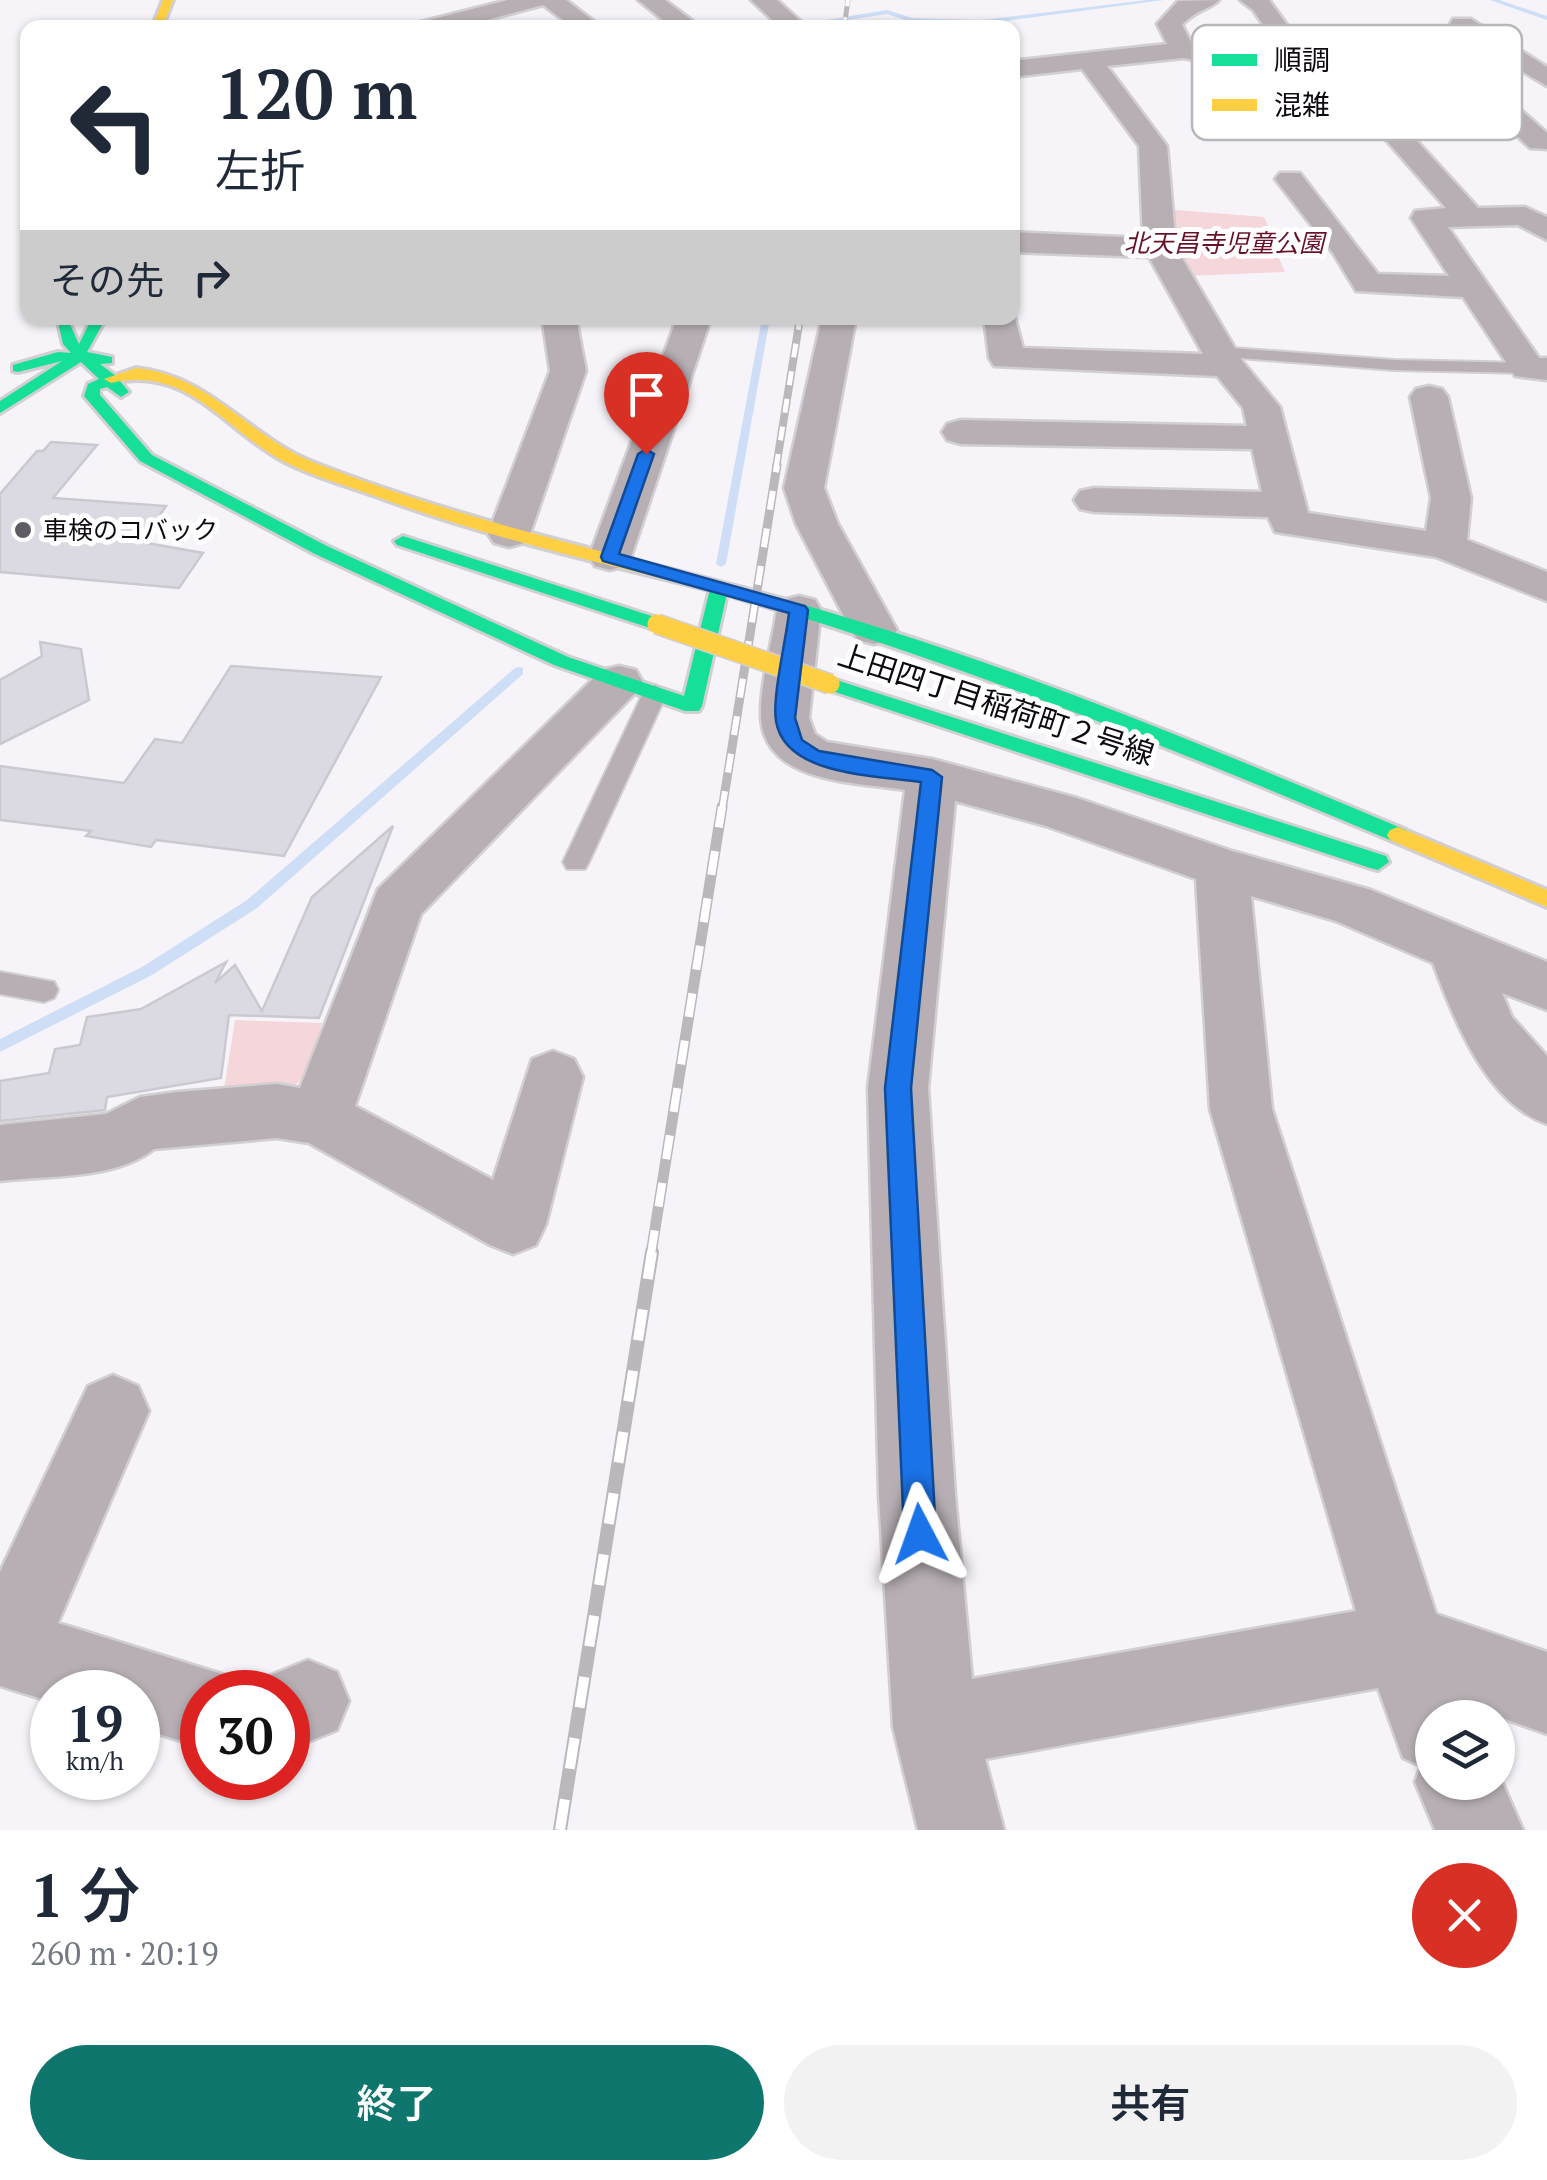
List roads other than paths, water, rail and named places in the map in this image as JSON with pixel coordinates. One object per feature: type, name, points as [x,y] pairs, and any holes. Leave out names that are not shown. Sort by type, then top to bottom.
[{"type":"street","points":[[457,20],[536,0]]},
{"type":"street","points":[[551,0],[579,20]]},
{"type":"street","points":[[650,0],[679,20]]},
{"type":"street","points":[[763,0],[787,20]]},
{"type":"street","points":[[1184,50],[1169,24],[1186,6],[1207,0]]},
{"type":"street","points":[[1252,0],[1261,5],[1275,25]]},
{"type":"street","points":[[1020,68],[1192,51]]},
{"type":"street","points":[[1522,62],[1547,78]]},
{"type":"street","points":[[1091,63],[1153,146],[1160,248],[1224,359],[1262,408],[1290,523],[1445,546],[1547,588]]},
{"type":"street","points":[[1522,124],[1545,143]]},
{"type":"street","points":[[1401,140],[1470,217]]},
{"type":"street","points":[[1290,179],[1347,250],[1375,299],[1475,287]]},
{"type":"street","points":[[1538,368],[1426,218],[1525,216],[1547,230]]},
{"type":"street","points":[[1020,242],[1160,248]]},
{"type":"street","points":[[0,408],[17,377],[49,346],[59,325]]},
{"type":"street","points":[[64,325],[70,344],[80,355],[106,378],[144,402],[124,343]]},
{"type":"street","points":[[17,377],[80,355],[92,342],[98,325]]},
{"type":"street","points":[[509,534],[568,371],[560,325]]},
{"type":"street","points":[[610,557],[692,325]]},
{"type":"street","points":[[838,325],[804,488],[817,524],[874,630]]},
{"type":"street","points":[[1002,325],[1007,358],[1224,359]]},
{"type":"street","points":[[80,355],[112,362],[124,343]]},
{"type":"street","points":[[124,343],[288,456],[466,524],[610,557],[874,630],[1224,761],[1547,899]]},
{"type":"street","points":[[124,343],[92,396],[146,458],[321,550],[561,661],[692,706],[719,589]]},
{"type":"street","points":[[17,377],[69,374],[106,378]]},
{"type":"street","points":[[1428,396],[1452,498],[1445,546]]},
{"type":"street","points":[[961,432],[1269,438]]},
{"type":"street","points":[[1094,500],[1286,504]]},
{"type":"street","name":"上田四丁目稲荷町２号線","points":[[387,535],[1397,868]]},
{"type":"street","points":[[799,610],[785,718],[794,744],[814,757],[932,777],[1060,811],[1222,868],[1352,905],[1547,987]]},
{"type":"street","points":[[320,1118],[397,904],[637,687]]},
{"type":"street","points":[[932,777],[898,1088],[916,1495],[936,1728],[961,1830]]},
{"type":"street","points":[[1222,868],[1242,1109],[1422,1700]]},
{"type":"street","points":[[1456,950],[1488,1031],[1547,1098]]},
{"type":"street","points":[[0,1154],[119,1140],[140,1124],[277,1111],[320,1118],[513,1224],[553,1077]]},
{"type":"street","points":[[113,1411],[3,1647],[180,1699]]},
{"type":"street","points":[[936,1728],[1403,1643],[1547,1692]]},
{"type":"street","points":[[1466,1800],[1480,1830]]},
{"type":"lane","points":[[1224,359],[1538,368]]},
{"type":"lane","points":[[576,862],[637,687]]},
{"type":"lane","points":[[0,983],[44,990]]},
{"type":"waterway","points":[[998,20],[1161,0]]},
{"type":"waterway","points":[[1493,0],[1547,18]]},
{"type":"waterway","points":[[838,20],[887,12],[911,20]]},
{"type":"waterway","points":[[721,564],[765,325]]},
{"type":"waterway","points":[[0,1046],[147,971],[252,904],[519,671]]},
{"type":"railway","points":[[845,20],[848,0]]},
{"type":"railway","points":[[776,468],[799,325]]},
{"type":"railway","points":[[722,810],[777,465]]},
{"type":"railway","points":[[651,1254],[722,807]]},
{"type":"railway","points":[[560,1830],[652,1252]]},
{"type":"place","name":"車検のコバック","points":[[23,530]]},
{"type":"park label","name":"北天昌寺児童公園","points":[[1224,243]]}]
